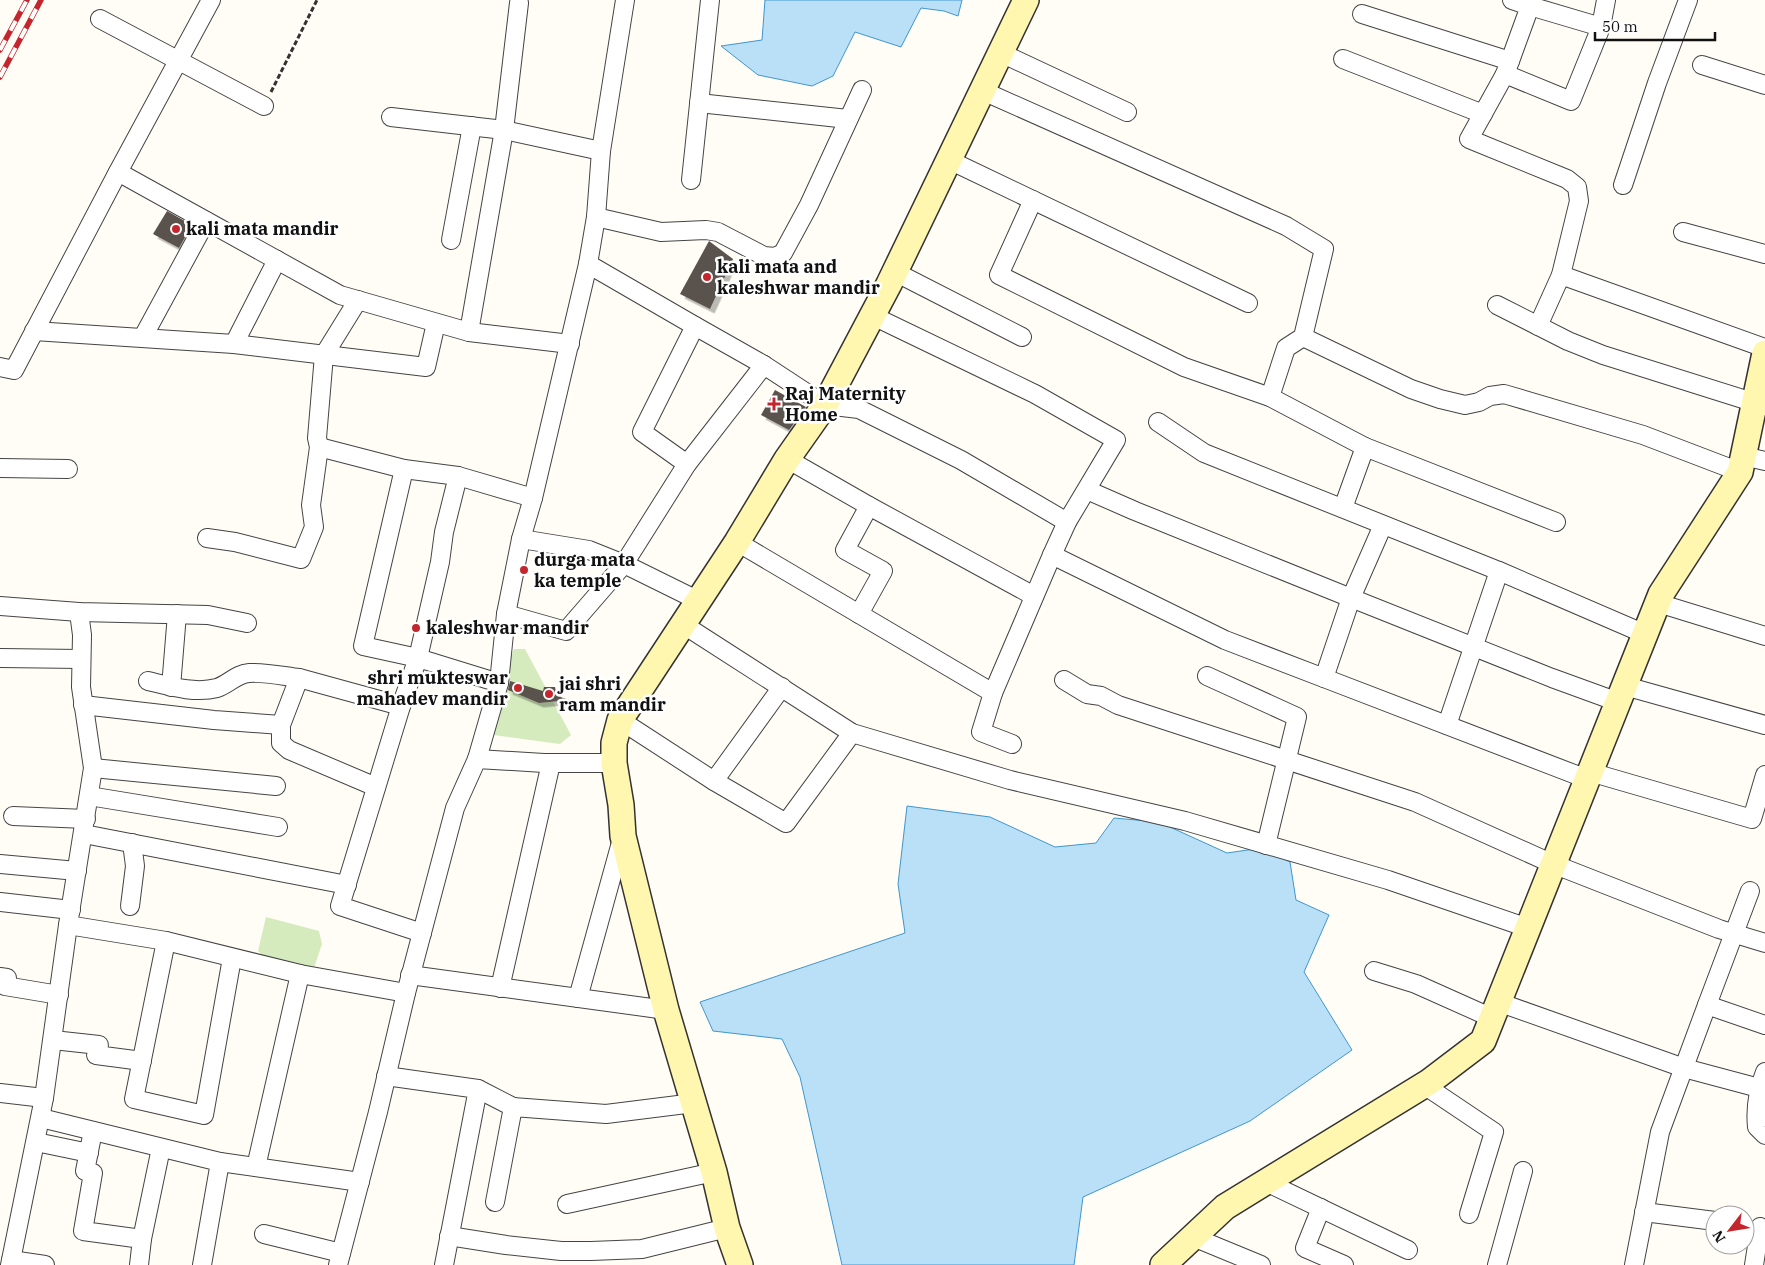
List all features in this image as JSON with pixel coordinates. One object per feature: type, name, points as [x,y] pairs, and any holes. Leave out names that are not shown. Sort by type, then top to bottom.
[{"type":"street","points":[[0,367],[14,370],[211,0]]},
{"type":"street","points":[[264,1234],[340,1259],[410,975],[455,808],[477,759],[499,683],[506,614],[521,539],[533,498],[588,264],[596,217],[602,151],[625,0]]},
{"type":"street","points":[[691,180],[710,0]]},
{"type":"street","points":[[740,1265],[727,1228],[714,1172],[666,1010],[623,836],[621,805],[614,762],[614,743],[620,720],[737,542],[787,459],[825,406],[895,272],[1026,0]]},
{"type":"street","points":[[1512,0],[1601,27]]},
{"type":"street","points":[[1362,14],[1507,68],[1571,101],[1601,27],[1606,0]]},
{"type":"street","points":[[1623,185],[1657,83],[1688,0]]},
{"type":"street","points":[[469,332],[504,130],[519,3]]},
{"type":"street","points":[[1530,6],[1507,68],[1469,139],[1567,179],[1577,187],[1579,201],[1561,275],[1538,326]]},
{"type":"street","points":[[100,19],[264,106]]},
{"type":"street","points":[[1001,53],[1127,112]]},
{"type":"street","points":[[1343,59],[1482,114]]},
{"type":"street","points":[[1702,65],[1765,85]]},
{"type":"street","points":[[596,217],[661,232],[706,230],[718,232],[764,256],[775,257],[783,253],[791,241],[862,90]]},
{"type":"street","points":[[983,91],[1286,226],[1324,249],[1303,337],[1286,348],[1270,397]]},
{"type":"street","points":[[699,103],[848,119]]},
{"type":"street","points":[[391,117],[504,130],[602,151]]},
{"type":"street","points":[[451,240],[472,126]]},
{"type":"street","points":[[949,160],[1248,303]]},
{"type":"street","points":[[118,172],[340,295],[469,332],[570,344]]},
{"type":"street","points":[[1033,200],[999,275],[1184,367],[1270,397],[1365,447],[1556,522]]},
{"type":"street","points":[[143,337],[206,221]]},
{"type":"street","points":[[1683,232],[1765,254]]},
{"type":"street","points":[[234,344],[277,260]]},
{"type":"street","points":[[588,264],[764,364],[825,406],[859,408],[961,460],[1067,522]]},
{"type":"street","points":[[895,272],[1022,337]]},
{"type":"street","points":[[1561,275],[1765,348]]},
{"type":"street","points":[[208,538],[235,542],[301,559],[314,527],[311,505],[319,447],[317,438],[324,355],[358,300]]},
{"type":"street","points":[[1497,305],[1568,341],[1603,355],[1760,405]]},
{"type":"street","points":[[873,316],[1035,394],[1116,440],[1067,522],[993,693],[980,732],[1012,744]]},
{"type":"street","points":[[34,331],[234,344],[426,367],[436,323]]},
{"type":"street","points":[[687,464],[642,432],[695,326]]},
{"type":"street","points":[[1303,337],[1412,390],[1440,399],[1465,405],[1479,402],[1490,396],[1504,394],[1643,435],[1750,463]]},
{"type":"street","points":[[1163,1265],[1225,1208],[1424,1085],[1482,1041],[1661,594],[1750,463],[1760,405],[1765,353]]},
{"type":"street","points":[[506,614],[566,631],[624,564],[687,464],[764,364]]},
{"type":"street","points":[[1158,422],[1204,453],[1499,571],[1645,634]]},
{"type":"street","points":[[319,447],[404,468],[458,476],[533,498]]},
{"type":"street","points":[[1343,508],[1365,447]]},
{"type":"street","points":[[787,459],[1034,596]]},
{"type":"street","points":[[0,468],[68,470]]},
{"type":"street","points":[[404,468],[363,646],[418,658],[499,683]]},
{"type":"street","points":[[422,932],[340,906],[401,706],[418,658],[440,562],[444,532],[458,476]]},
{"type":"street","points":[[1087,490],[1552,678],[1765,725]]},
{"type":"street","points":[[859,614],[883,571],[845,550],[869,506]]},
{"type":"street","points":[[1324,678],[1351,598],[1383,525]]},
{"type":"street","points":[[521,539],[589,550],[624,564],[698,601]]},
{"type":"street","points":[[737,542],[993,693]]},
{"type":"street","points":[[1052,555],[1224,640],[1447,725],[1589,775],[1759,821],[1765,775]]},
{"type":"street","points":[[1447,725],[1499,571]]},
{"type":"street","points":[[1658,603],[1765,636]]},
{"type":"street","points":[[0,606],[79,612],[208,615],[247,623]]},
{"type":"street","points":[[45,1265],[10,1262],[41,1118],[69,918],[93,768],[80,688],[82,635],[79,612]]},
{"type":"street","points":[[171,686],[177,614]]},
{"type":"street","points":[[684,624],[852,733],[1010,780],[1186,822],[1388,880],[1528,928]]},
{"type":"street","points":[[0,658],[81,659]]},
{"type":"street","points":[[148,681],[203,690],[219,687],[237,676],[247,673],[260,673],[299,678],[401,706]]},
{"type":"street","points":[[1208,676],[1297,717],[1266,846]]},
{"type":"street","points":[[299,678],[281,725],[281,743],[290,750],[376,787]]},
{"type":"street","points":[[1064,680],[1087,694],[1101,696],[1118,705],[1415,802],[1553,864],[1733,934],[1765,943]]},
{"type":"street","points":[[714,781],[782,687]]},
{"type":"street","points":[[83,705],[214,720],[281,725]]},
{"type":"street","points":[[620,720],[714,781],[786,823],[852,733]]},
{"type":"street","points":[[477,759],[551,763],[614,762]]},
{"type":"street","points":[[500,988],[551,763]]},
{"type":"street","points":[[93,768],[276,786]]},
{"type":"street","points":[[89,796],[278,828]]},
{"type":"street","points":[[14,816],[85,827],[132,843],[347,885]]},
{"type":"street","points":[[578,998],[623,836]]},
{"type":"street","points":[[130,906],[136,866],[132,843]]},
{"type":"street","points":[[0,864],[77,872]]},
{"type":"street","points":[[1634,1265],[1660,1132],[1750,891]]},
{"type":"street","points":[[0,902],[166,940],[300,974],[406,993]]},
{"type":"street","points":[[166,940],[134,1099],[204,1115],[232,958]]},
{"type":"street","points":[[1374,971],[1684,1068],[1762,1080],[1756,1112],[1757,1127],[1765,1135]]},
{"type":"street","points":[[256,1167],[300,974]]},
{"type":"street","points":[[410,975],[666,1010]]},
{"type":"street","points":[[0,977],[7,978],[5,986],[59,995]]},
{"type":"street","points":[[1707,1005],[1765,1025]]},
{"type":"street","points":[[53,1040],[99,1045],[96,1055],[142,1061]]},
{"type":"street","points":[[386,1076],[478,1090],[513,1107],[606,1114],[694,1104]]},
{"type":"street","points":[[1424,1085],[1494,1132],[1469,1214]]},
{"type":"street","points":[[444,1265],[478,1090]]},
{"type":"street","points":[[0,1093],[44,1098]]},
{"type":"street","points":[[494,1202],[513,1107]]},
{"type":"street","points":[[41,1118],[220,1162],[360,1182]]},
{"type":"street","points":[[93,1131],[85,1171],[93,1173],[83,1231],[142,1239]]},
{"type":"street","points":[[36,1142],[88,1154]]},
{"type":"street","points":[[139,1265],[142,1239],[161,1148]]},
{"type":"street","points":[[202,1265],[220,1162]]},
{"type":"street","points":[[1497,1265],[1523,1171]]},
{"type":"street","points":[[567,1204],[714,1172]]},
{"type":"street","points":[[1266,1182],[1408,1250]]},
{"type":"street","points":[[1321,1208],[1305,1248],[1344,1265]]},
{"type":"street","points":[[1644,1212],[1705,1220]]},
{"type":"street","points":[[1754,1265],[1756,1227]]},
{"type":"street","points":[[449,1236],[561,1251],[591,1251],[642,1249],[727,1228]]},
{"type":"street","points":[[1193,1237],[1261,1265]]},
{"type":"path","points":[[264,106],[317,0]]},
{"type":"green space","points":[[514,649],[525,649],[571,735],[560,744],[479,733]]},
{"type":"green space","points":[[266,917],[319,931],[322,944],[314,968],[269,961],[258,951]]},
{"type":"water","points":[[765,0],[962,0],[958,16],[944,11],[921,8],[901,47],[855,32],[833,76],[812,86],[758,75],[721,46],[762,40]]},
{"type":"water","points":[[907,806],[990,817],[1055,847],[1096,843],[1114,818],[1159,822],[1227,853],[1261,848],[1290,862],[1296,900],[1329,915],[1304,972],[1352,1050],[1250,1121],[1083,1197],[1074,1265],[842,1265],[800,1077],[782,1039],[713,1031],[700,1002],[905,933],[898,884]]},
{"type":"building","name":"kali mata mandir","points":[[167,211],[192,225],[179,248],[153,234]]},
{"type":"building","name":"kali mata and kaleshwar mandir","points":[[709,241],[733,259],[710,309],[680,294]]},
{"type":"building","points":[[775,390],[806,407],[789,430],[761,415]]},
{"type":"building","points":[[510,681],[543,691],[544,687],[555,687],[557,696],[570,700],[539,703],[508,690]]},
{"type":"railway","points":[[0,50],[27,0]]},
{"type":"railway","points":[[0,77],[41,0]]},
{"type":"place","name":"kali mata mandir","points":[[176,229]]},
{"type":"place","name":"kali mata and kaleshwar mandir","points":[[707,277]]},
{"type":"place","name":"Raj Maternity Home","points":[[774,404]]},
{"type":"place","name":"durga mata ka temple","points":[[524,570]]},
{"type":"place","name":"kaleshwar mandir","points":[[416,628]]},
{"type":"place","name":"shri mukteswar mahadev mandir","points":[[518,688]]},
{"type":"place","name":"jai shri ram mandir","points":[[549,694]]}]
